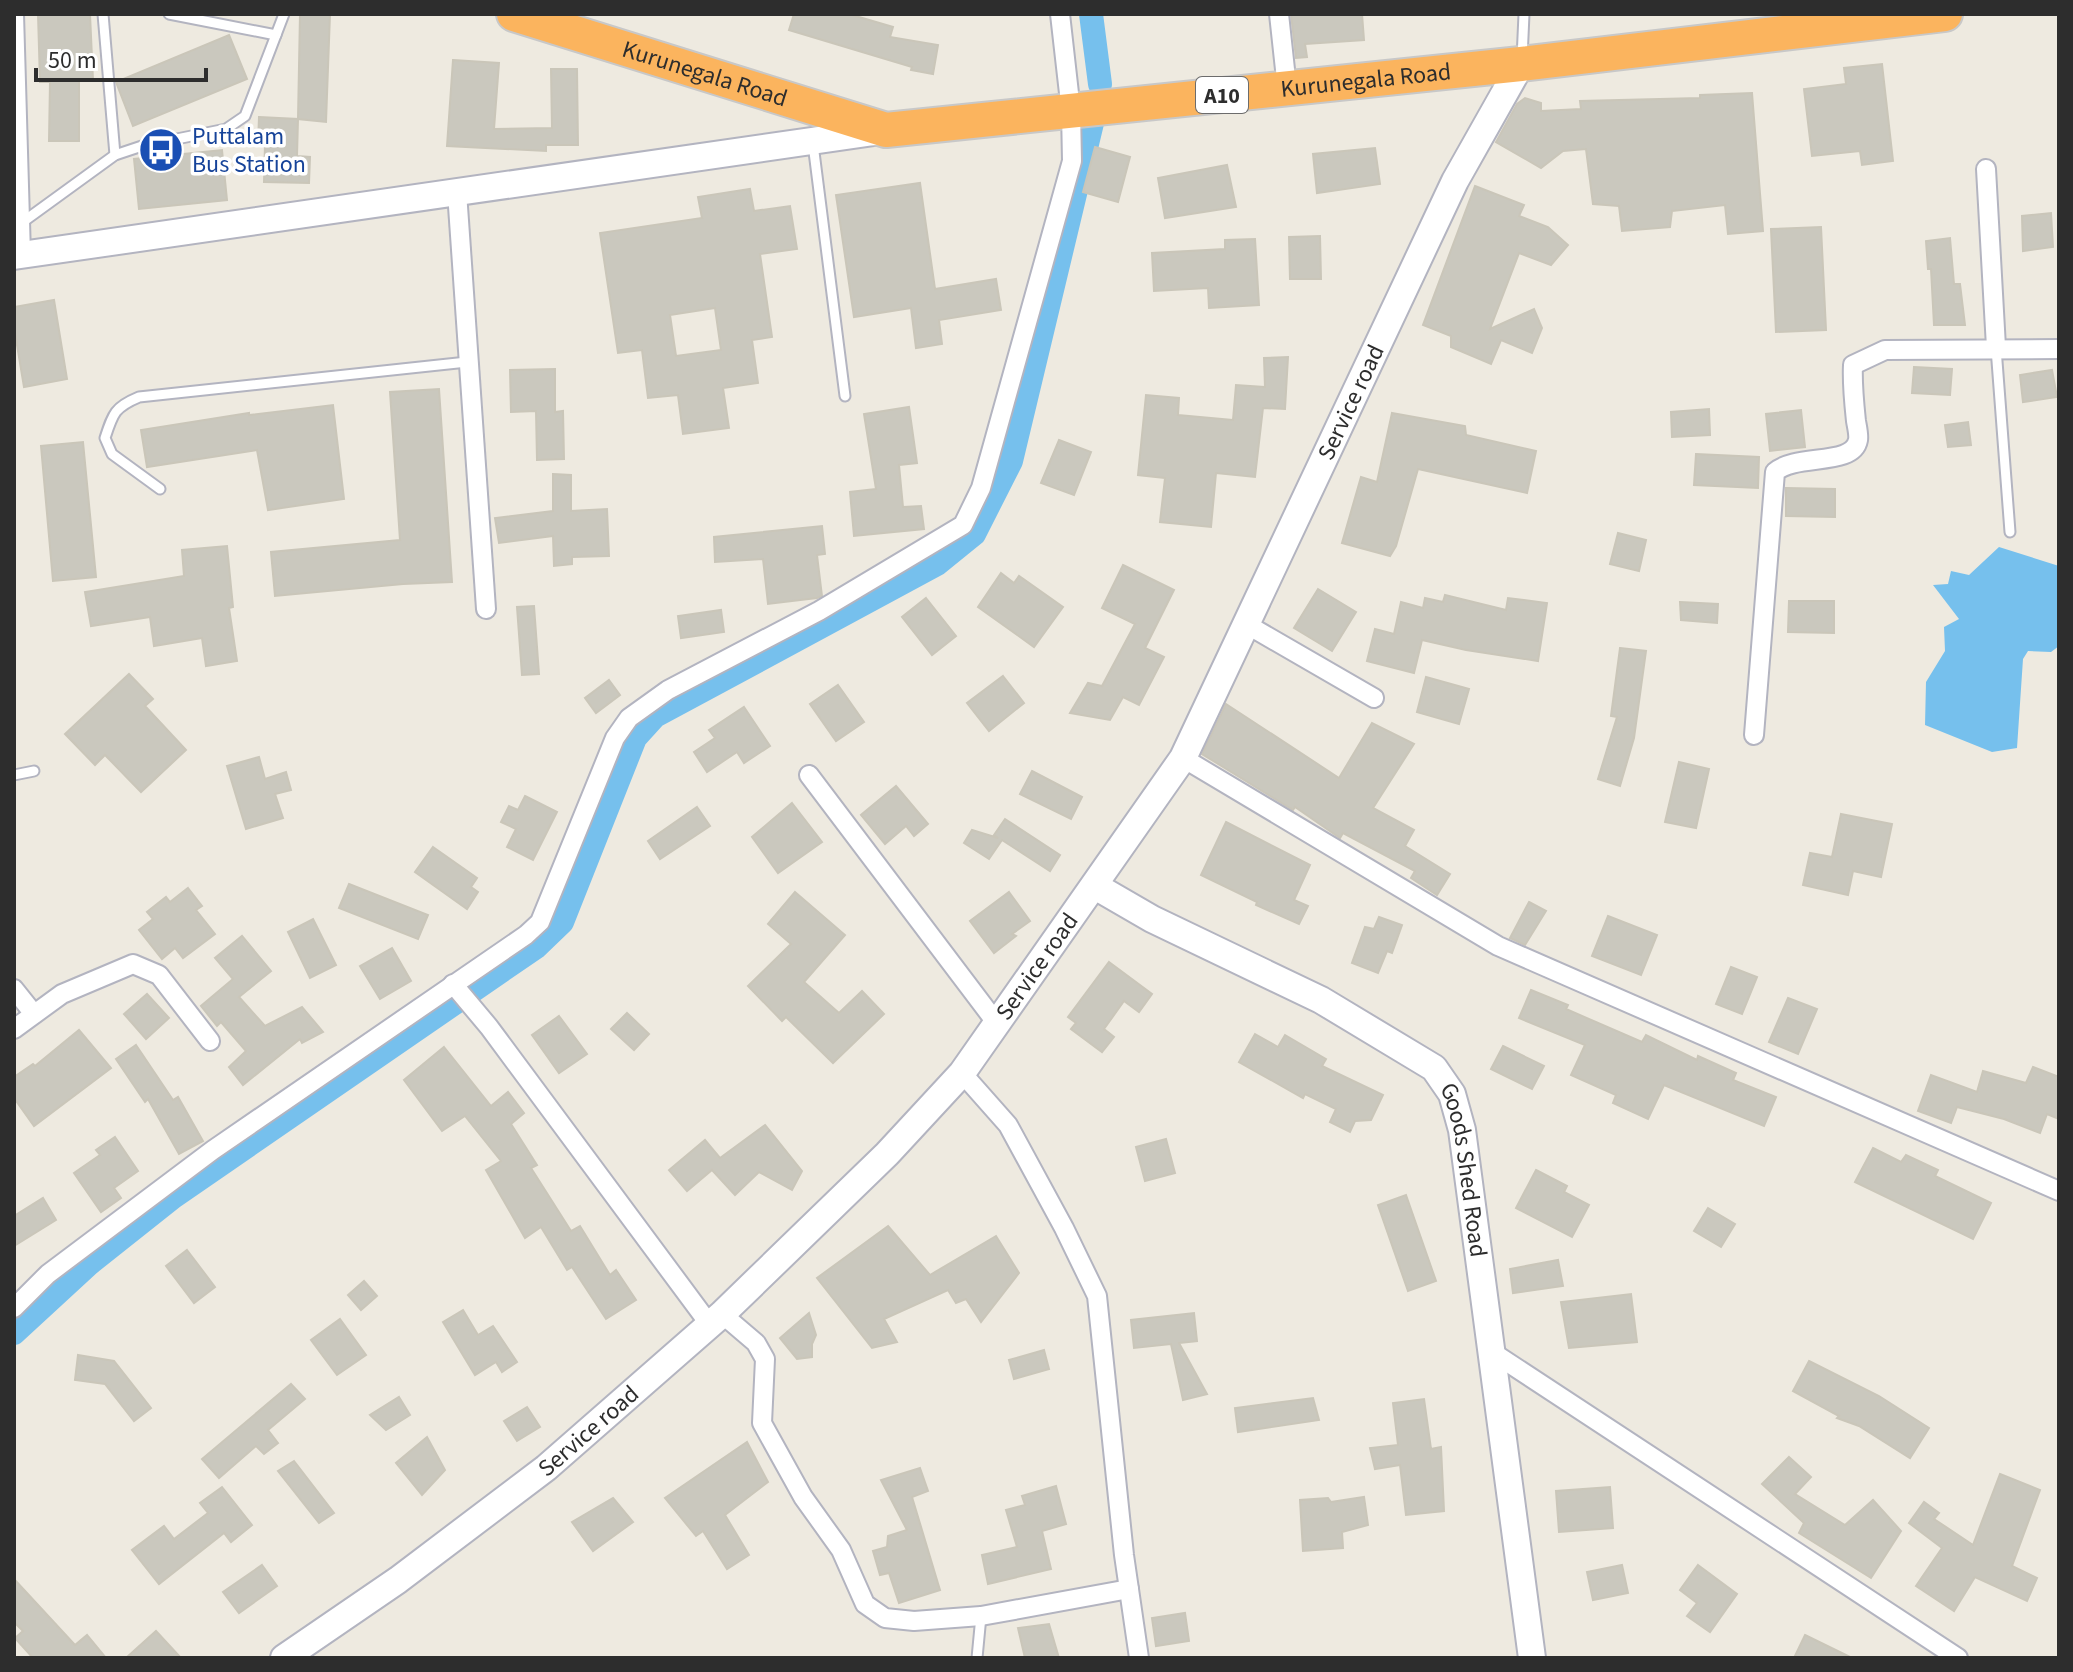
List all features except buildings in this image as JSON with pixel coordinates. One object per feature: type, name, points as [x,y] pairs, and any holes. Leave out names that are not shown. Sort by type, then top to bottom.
[{"type":"highway","name":"Kurunegala Road","points":[[514,14],[552,20],[886,130],[1521,64],[1945,14]]},
{"type":"street","points":[[14,14],[20,224],[17,256],[886,130]]},
{"type":"street","points":[[14,1308],[48,1274],[213,1150],[455,986],[540,922],[615,738],[629,718],[668,690],[819,611],[963,525],[981,488],[1072,161],[1071,111],[1060,14]]},
{"type":"street","points":[[1279,14],[1287,88]]},
{"type":"street","name":"Service road","points":[[284,1658],[398,1580],[546,1468],[716,1320],[887,1154],[962,1073],[1183,758],[1455,181],[1521,64]]},
{"type":"street","points":[[1986,169],[1996,347]]},
{"type":"street","points":[[457,192],[486,609]]},
{"type":"street","points":[[1754,735],[1775,472],[1783,464],[1794,461],[1834,458],[1851,452],[1858,441],[1853,365],[1885,350],[2059,349]]},
{"type":"street","points":[[1246,624],[1374,698]]},
{"type":"street","points":[[1183,758],[1498,946],[2059,1191]]},
{"type":"street","points":[[809,775],[998,1025]]},
{"type":"street","name":"Goods Shed Road","points":[[1095,886],[1152,919],[1321,1000],[1434,1068],[1452,1094],[1462,1130],[1532,1658]]},
{"type":"street","points":[[14,1029],[62,994],[133,964],[159,975],[210,1041]]},
{"type":"street","points":[[455,986],[716,1320],[756,1343],[765,1359],[762,1423],[803,1497],[841,1550],[865,1604],[885,1618],[914,1621],[981,1616],[1129,1589]]},
{"type":"street","points":[[14,989],[34,1014]]},
{"type":"street","points":[[962,1073],[1008,1125],[1097,1296],[1139,1658]]},
{"type":"street","points":[[1492,1352],[1958,1658]]},
{"type":"lane","points":[[103,14],[115,155]]},
{"type":"lane","points":[[169,14],[276,35]]},
{"type":"lane","points":[[20,224],[115,155],[142,146],[226,129],[245,116],[284,14]]},
{"type":"lane","points":[[1521,64],[1524,14]]},
{"type":"lane","points":[[813,141],[845,396]]},
{"type":"lane","points":[[1996,347],[2010,532]]},
{"type":"lane","points":[[160,489],[112,454],[105,438],[113,413],[122,404],[139,397],[467,362]]},
{"type":"lane","points":[[14,775],[34,771]]},
{"type":"lane","points":[[977,1658],[981,1616]]},
{"type":"water","points":[[1999,547],[2059,566],[2059,646],[2051,652],[2028,651],[2023,659],[2017,748],[1992,752],[1925,725],[1926,682],[1945,651],[1944,627],[1959,619],[1933,585],[1948,584],[1951,571],[1969,575]]},
{"type":"waterway","points":[[1091,14],[1100,84]]},
{"type":"waterway","points":[[14,1333],[90,1263],[173,1197],[536,947],[562,922],[635,738],[655,716],[937,564],[974,534],[1011,461],[1092,123]]},
{"type":"place","name":"Puttalam Bus Station","points":[[161,150]]}]
